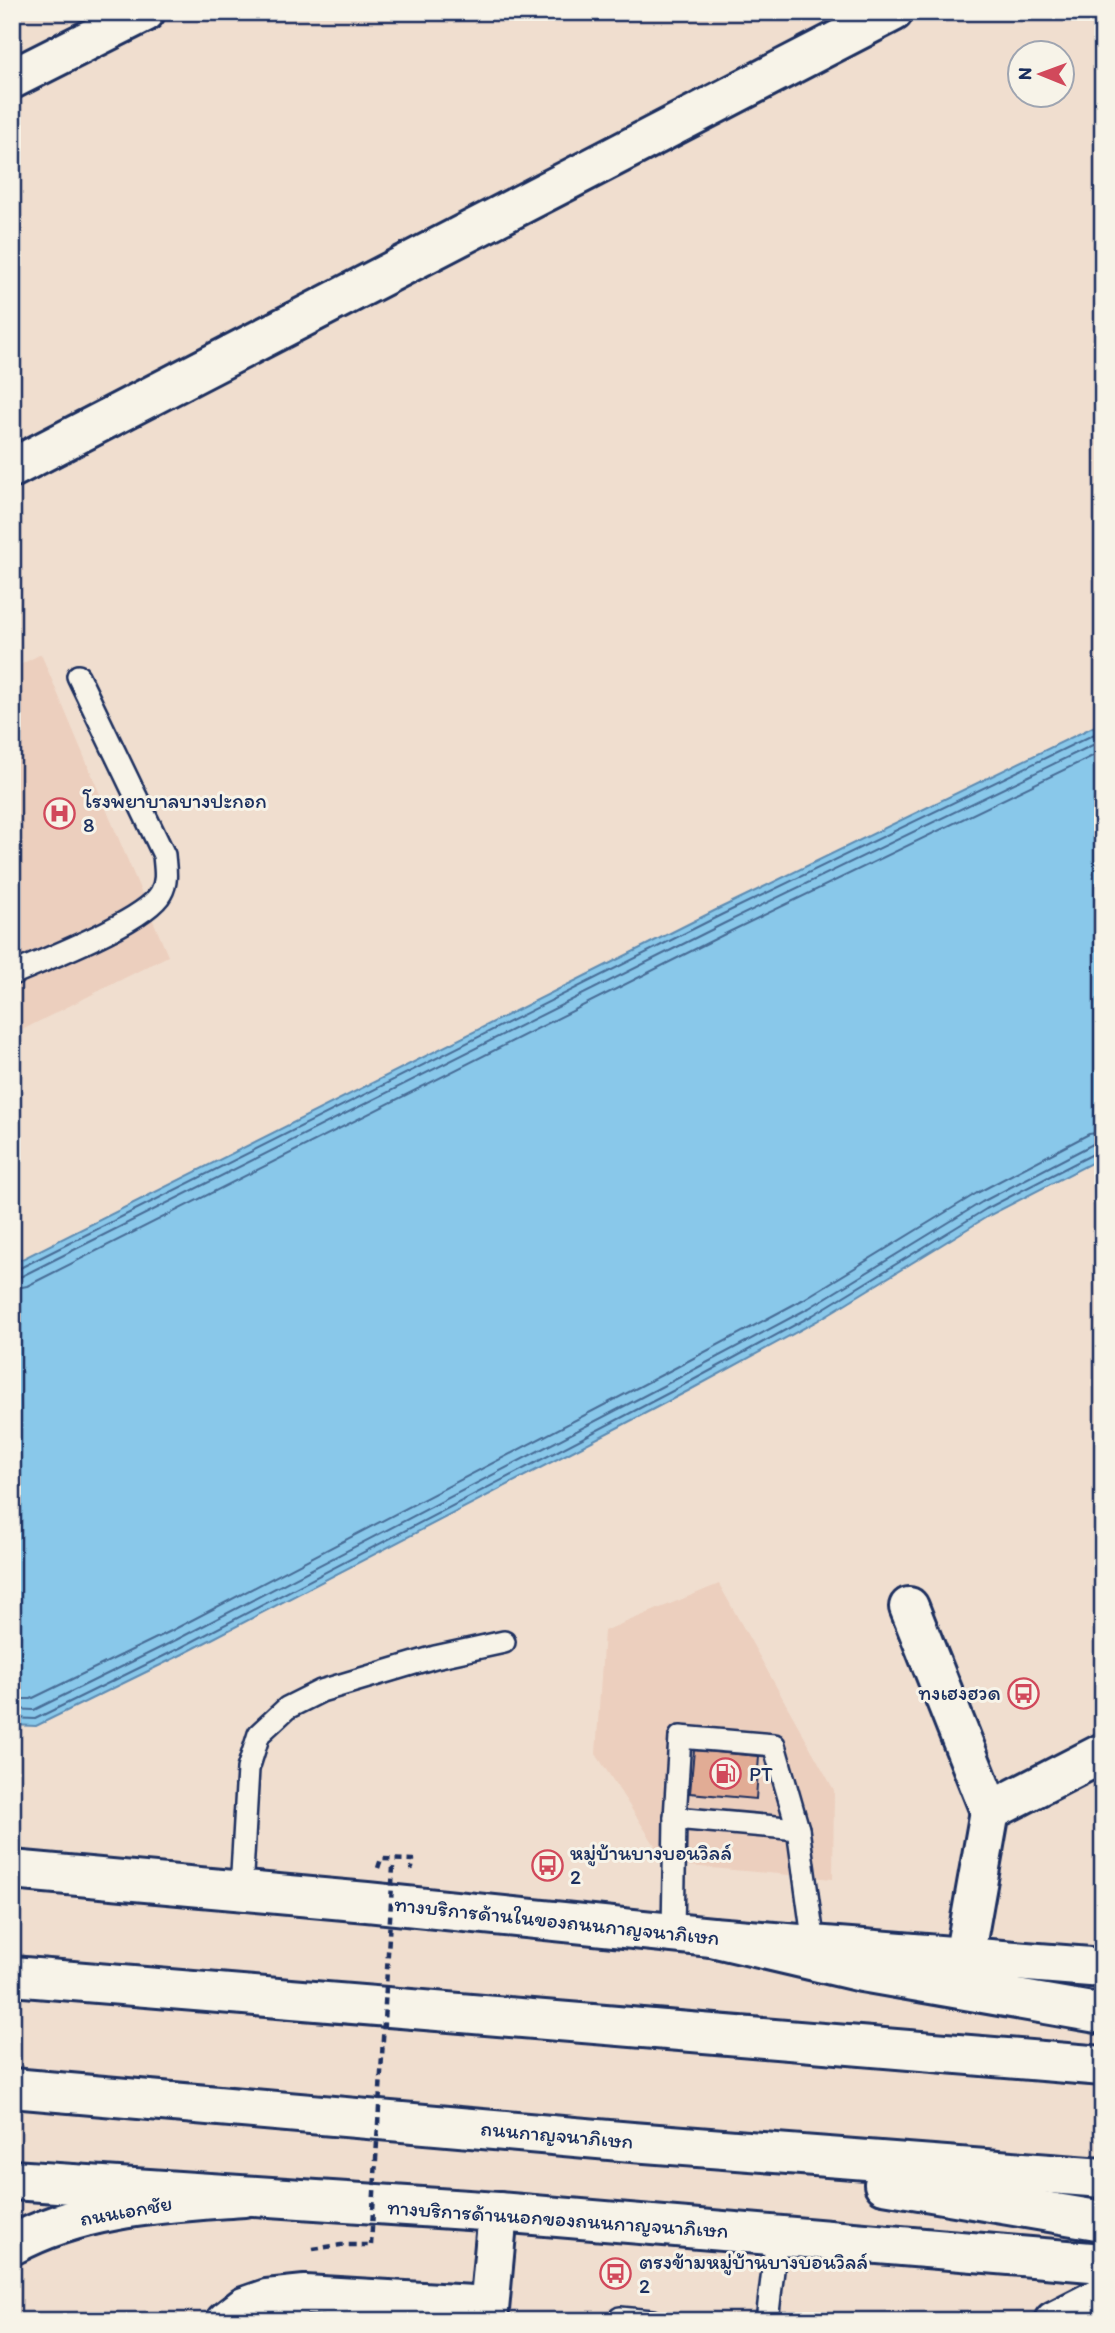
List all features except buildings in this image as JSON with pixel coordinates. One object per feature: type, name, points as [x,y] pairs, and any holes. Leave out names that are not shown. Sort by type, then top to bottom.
[{"type":"main road","points":[[12,79],[145,12]]},
{"type":"main road","points":[[12,468],[893,12]]},
{"type":"main road","points":[[909,1607],[990,1811],[964,1958]]},
{"type":"main road","points":[[990,1811],[1103,1753]]},
{"type":"main road","name":"ทางบริการด้านในของถนนกาญจนาภิเษก","points":[[12,1870],[712,1937],[1103,1968]]},
{"type":"main road","points":[[712,1937],[862,1972],[1103,2014]]},
{"type":"main road","points":[[12,1976],[1103,2066]]},
{"type":"main road","name":"ถนนกาญจนาภิเษก","points":[[12,2088],[632,2142],[1103,2178]]},
{"type":"main road","points":[[632,2142],[1103,2221]]},
{"type":"main road","name":"ทางบริการด้านนอกของถนนกาญจนาภิเษก","points":[[12,2180],[499,2213],[1103,2263]]},
{"type":"main road","name":"ถนนเอกชัย","points":[[12,2245],[35,2232],[88,2215],[149,2205],[244,2197]]},
{"type":"main road","points":[[226,2321],[244,2307],[267,2298],[305,2295],[489,2313],[499,2213]]},
{"type":"main road","points":[[1054,2321],[1103,2295]]},
{"type":"lane","points":[[12,974],[122,924],[161,894],[166,876],[164,855],[78,676]]},
{"type":"lane","points":[[241,1891],[248,1769],[259,1734],[287,1709],[321,1691],[435,1657],[504,1642]]},
{"type":"lane","points":[[673,1932],[680,1737],[774,1745],[798,1829],[814,1945]]},
{"type":"lane","points":[[675,1818],[798,1829]]},
{"type":"lane","points":[[766,2321],[777,2236]]},
{"type":"lane","points":[[620,2318],[652,2321]]},
{"type":"path","points":[[313,2249],[371,2245],[393,1867]]},
{"type":"shaded area","name":"โรงพยาบาลบางปะกอก 8","points":[[41,654],[168,956],[12,1035],[12,669]]},
{"type":"shaded area","points":[[719,1584],[834,1790],[833,1879],[667,1864],[596,1754],[604,1631]]},
{"type":"water","points":[[1103,722],[1103,1157],[990,1215],[817,1321],[688,1391],[183,1654],[36,1726],[12,1725],[12,1264],[718,909]]},
{"type":"place","name":"โรงพยาบาลบางปะกอก 8","points":[[60,813]]},
{"type":"place","name":"ทงเฮงฮวด","points":[[1024,1693]]},
{"type":"place","name":"PT","points":[[726,1774]]},
{"type":"place","name":"หมู่บ้านบางบอนวิลล์ 2","points":[[547,1865]]},
{"type":"place","name":"ตรงข้ามหมู่บ้านบางบอนวิลล์ 2","points":[[616,2274]]}]
